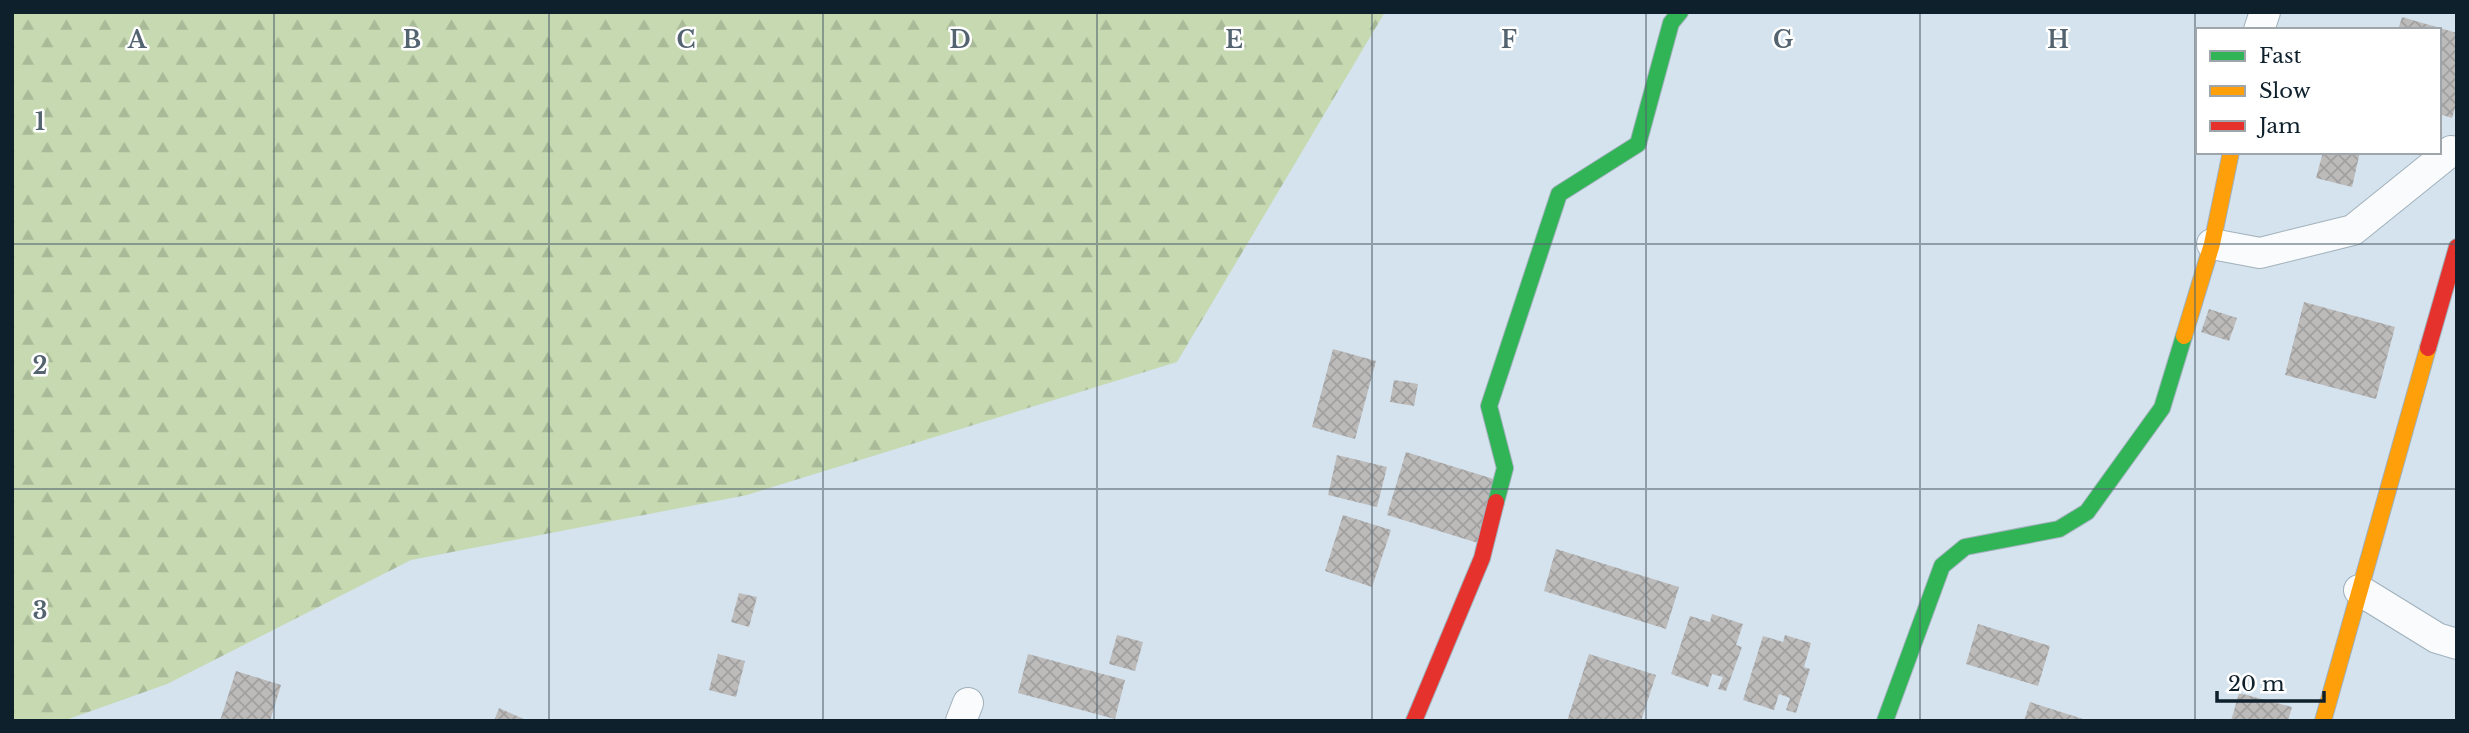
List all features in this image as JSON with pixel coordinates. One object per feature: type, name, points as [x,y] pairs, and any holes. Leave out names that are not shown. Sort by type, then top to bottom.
[{"type":"street","points":[[1414,721],[1482,558],[1504,468],[1489,406],[1559,194],[1638,144],[1671,23],[1680,12]]},
{"type":"street","points":[[2212,244],[2260,253],[2353,230],[2451,151],[2457,152]]},
{"type":"street","points":[[1885,721],[1942,566],[1965,547],[2059,528],[2087,512],[2162,408],[2212,244],[2231,154]]},
{"type":"street","points":[[2323,721],[2457,247]]},
{"type":"street","points":[[2359,590],[2437,638],[2457,644]]},
{"type":"green space","points":[[12,12],[1385,12],[1177,362],[747,495],[411,560],[167,684],[63,721],[12,721]]},
{"type":"building","points":[[2402,17],[2440,28],[2399,28]]},
{"type":"building","points":[[2441,28],[2457,33],[2457,102],[2452,118],[2441,115]]},
{"type":"building","points":[[2322,154],[2360,154],[2352,187],[2316,178]]},
{"type":"building","points":[[2304,302],[2395,327],[2376,399],[2285,375]]},
{"type":"building","points":[[2209,309],[2237,318],[2229,341],[2201,332]]},
{"type":"building","points":[[1333,349],[1376,361],[1355,439],[1312,427]]},
{"type":"building","points":[[1394,380],[1418,384],[1414,406],[1390,402]]},
{"type":"building","points":[[1406,452],[1497,480],[1478,543],[1387,515]]},
{"type":"building","points":[[1337,455],[1387,467],[1377,507],[1328,495]]},
{"type":"building","points":[[1343,515],[1391,530],[1372,587],[1325,571]]},
{"type":"building","points":[[1556,549],[1679,587],[1666,629],[1544,591]]},
{"type":"building","points":[[739,593],[757,597],[749,627],[731,622]]},
{"type":"building","points":[[1712,614],[1743,624],[1736,645],[1742,647],[1726,691],[1718,689],[1723,677],[1712,674],[1708,687],[1671,674],[1690,616],[1710,622]]},
{"type":"building","points":[[1978,624],[2050,646],[2038,686],[1966,664]]},
{"type":"building","points":[[1117,635],[1143,642],[1135,671],[1109,664]]},
{"type":"building","points":[[1785,635],[1811,643],[1804,667],[1810,669],[1796,713],[1786,710],[1790,698],[1779,694],[1774,710],[1743,700],[1763,636],[1783,642]]},
{"type":"building","points":[[718,654],[745,661],[736,697],[709,690]]},
{"type":"building","points":[[1028,654],[1125,680],[1115,719],[1018,693]]},
{"type":"building","points":[[1589,654],[1656,675],[1641,721],[1567,721]]},
{"type":"building","points":[[236,671],[281,685],[270,721],[220,721]]},
{"type":"building","points":[[2239,693],[2292,707],[2288,721],[2231,721]]},
{"type":"building","points":[[2030,702],[2086,720],[2086,721],[2024,721]]},
{"type":"building","points":[[499,708],[528,721],[494,721]]},
{"type":"traffic: fast","points":[[1496,502],[1505,468],[1489,406],[1559,194],[1638,144],[1671,23],[1680,12]]},
{"type":"traffic: fast","points":[[1885,721],[1942,566],[1965,547],[2059,529],[2087,512],[2162,408],[2184,336]]},
{"type":"traffic: slow","points":[[2184,336],[2212,244],[2231,154]]},
{"type":"traffic: slow","points":[[2323,721],[2428,348]]},
{"type":"traffic: jam","points":[[2428,348],[2457,247]]},
{"type":"traffic: jam","points":[[1414,721],[1482,558],[1496,502]]}]
